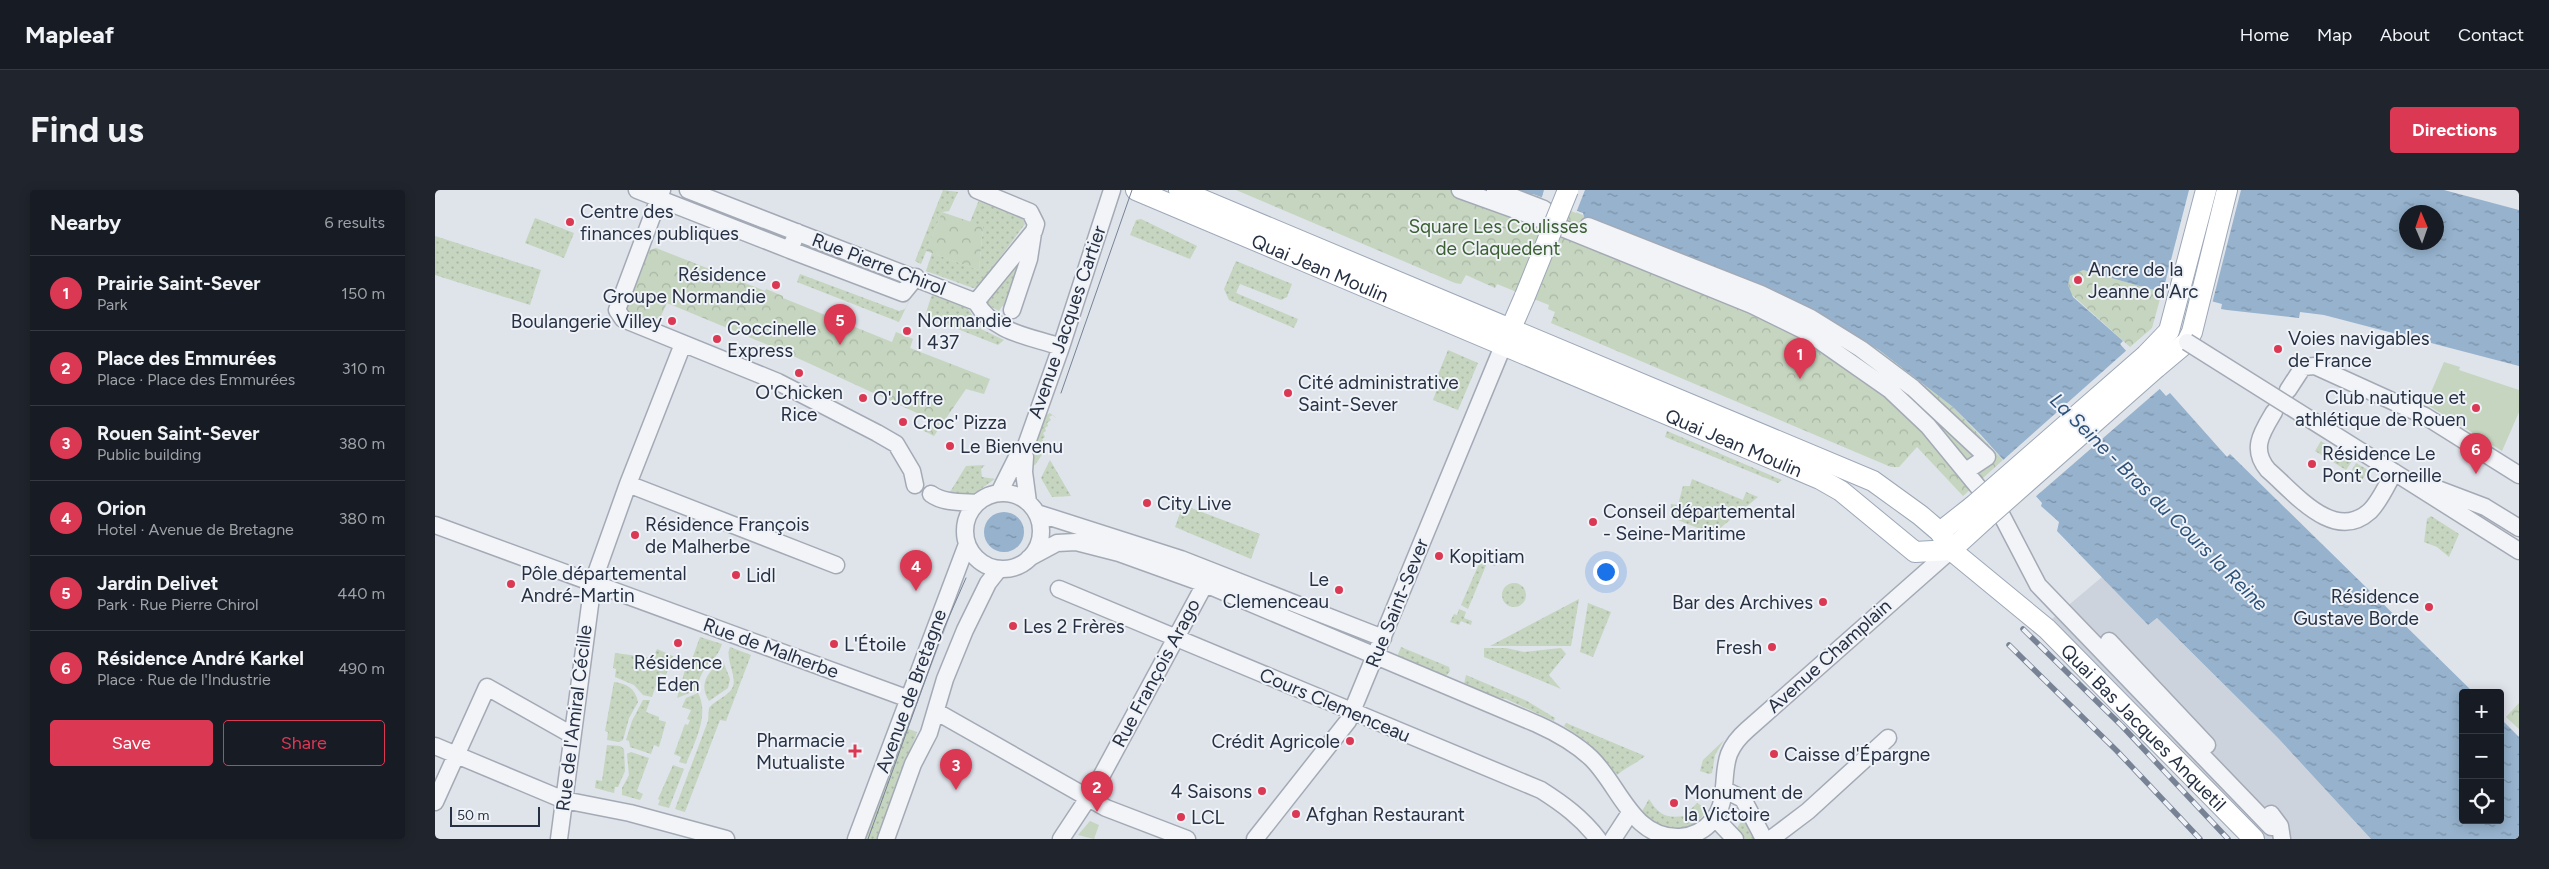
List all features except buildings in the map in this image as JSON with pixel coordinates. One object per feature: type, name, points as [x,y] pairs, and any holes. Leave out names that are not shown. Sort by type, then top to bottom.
[{"type":"main road","name":"Quai Jean Moulin","points":[[1137,190],[1587,371],[1873,481],[1939,532],[1951,550]]},
{"type":"main road","name":"Quai Jean Moulin","points":[[1179,190],[1507,338]]},
{"type":"main road","points":[[1507,338],[1568,190]]},
{"type":"main road","points":[[1951,550],[1979,513],[2169,331],[2206,190]]},
{"type":"main road","points":[[1939,532],[1979,513],[2187,342],[2192,332],[2227,190]]},
{"type":"main road","name":"Quai Jean Moulin","points":[[1587,371],[1820,479],[1854,501],[1915,552],[1951,550]]},
{"type":"main road","points":[[1854,501],[1873,481]]},
{"type":"main road","name":"Quai Bas Jacques Anquetil","points":[[1951,550],[2057,638],[2254,839]]},
{"type":"street","points":[[637,190],[660,194],[790,250],[903,293],[915,278]]},
{"type":"street","name":"Rue Pierre Chirol","points":[[688,190],[976,302],[983,314],[1000,327],[1061,348]]},
{"type":"street","points":[[977,190],[1030,212],[1036,224],[1029,259],[1012,310]]},
{"type":"street","name":"Avenue Jacques Cartier","points":[[1032,507],[1024,472],[1025,457],[1023,454],[1061,348],[1112,190]]},
{"type":"street","points":[[1460,190],[1535,217],[1752,305],[1807,332],[1890,390],[1928,426],[2002,516],[2038,585],[2277,833]]},
{"type":"street","points":[[1495,190],[1761,294],[1811,318],[1861,349],[1913,388],[1987,457],[1966,472]]},
{"type":"street","points":[[660,194],[617,310],[623,319],[778,382],[854,420],[896,444],[912,471],[915,485]]},
{"type":"street","points":[[976,302],[1034,231]]},
{"type":"street","points":[[790,250],[797,232]]},
{"type":"street","points":[[2169,331],[2519,551]]},
{"type":"street","name":"Rue Saint-Sever","points":[[1255,839],[1348,721],[1507,338]]},
{"type":"street","name":"Rue de l'Amiral Cécille","points":[[559,839],[593,582],[628,484],[683,344]]},
{"type":"street","points":[[2288,390],[2303,367],[2315,366],[2425,416],[2519,475]]},
{"type":"street","points":[[2274,412],[2259,441],[2258,452],[2262,462],[2268,470],[2326,519],[2346,522],[2365,515],[2374,506],[2396,474]]},
{"type":"street","name":"Avenue Jacques Cartier","points":[[999,493],[1018,455],[1023,454]]},
{"type":"street","points":[[2396,474],[2473,502],[2519,528]]},
{"type":"street","points":[[628,484],[836,565]]},
{"type":"street","points":[[1383,638],[1181,559],[1032,507],[1013,494],[999,493],[987,496],[977,503],[966,522],[967,544],[977,559],[987,566],[999,569],[1013,568],[1057,543],[1076,542],[1149,563],[1205,584],[1376,655],[1566,738],[1592,759],[1613,784],[1630,813],[1644,828],[1663,838],[1683,837],[1709,828],[1735,839]]},
{"type":"street","points":[[934,496],[977,503]]},
{"type":"street","points":[[1029,558],[1041,538],[1041,525],[1032,507]]},
{"type":"street","name":"Rue de Malherbe","points":[[435,525],[909,699]]},
{"type":"street","name":"Avenue de Bretagne","points":[[857,839],[967,544]]},
{"type":"street","name":"Avenue Champlain","points":[[1709,828],[1725,782],[1728,756],[1735,742],[1951,550]]},
{"type":"street","name":"Avenue de Bretagne","points":[[886,839],[913,764],[929,733],[937,712],[945,679],[965,630],[987,583],[999,569]]},
{"type":"street","name":"Rue François Arago","points":[[1061,839],[1088,799],[1205,584]]},
{"type":"street","name":"Cours Clemenceau","points":[[1059,589],[1352,713],[1541,790],[1566,806],[1588,826],[1598,839]]},
{"type":"street","name":"Quai Bas Jacques Anquetil","points":[[2109,641],[2279,822],[2277,833]]},
{"type":"street","points":[[435,802],[487,687],[572,735]]},
{"type":"street","points":[[937,712],[1088,799],[1106,808],[1187,839]]},
{"type":"street","points":[[1771,839],[1808,811],[1888,738]]},
{"type":"street","points":[[435,746],[564,800],[630,813],[725,839]]},
{"type":"street","points":[[1725,782],[1743,799],[1764,839]]},
{"type":"street","points":[[1613,839],[1630,813]]},
{"type":"shaded area","points":[[2102,577],[2148,625],[2157,618],[2278,738],[2371,839],[2246,839],[2039,630]]},
{"type":"green space","points":[[943,190],[958,192],[949,211],[942,212],[921,264],[915,261]]},
{"type":"green space","name":"Square Les Coulisses de Claquedent","points":[[1236,190],[1507,190],[1522,196],[1533,194],[1801,307],[1879,350],[1953,407],[2003,460],[1963,496],[1917,447],[1899,467],[1891,467],[1551,323],[1555,312],[1548,309],[1549,305],[1497,284],[1495,288],[1466,275],[1461,284],[1455,283]]},
{"type":"green space","points":[[979,200],[1022,217],[1025,224],[978,287],[973,288],[926,271],[932,253],[979,270],[983,227],[970,222]]},
{"type":"green space","points":[[942,212],[983,226],[979,270],[926,251]]},
{"type":"green space","points":[[535,218],[574,233],[564,258],[525,243]]},
{"type":"green space","points":[[1141,219],[1197,246],[1190,259],[1130,235],[1136,220]]},
{"type":"green space","points":[[435,236],[541,270],[530,305],[435,275]]},
{"type":"green space","points":[[656,248],[765,291],[766,289],[783,296],[783,298],[892,342],[896,332],[913,339],[910,348],[990,379],[984,394],[966,389],[934,436],[922,430],[928,419],[917,413],[780,350],[667,303],[660,318],[650,319],[642,326],[622,318],[647,251]]},
{"type":"green space","points":[[1022,258],[1006,307],[1002,306],[999,311],[986,304]]},
{"type":"green space","points":[[1236,261],[1292,284],[1287,297],[1281,300],[1240,284],[1236,293],[1298,319],[1294,328],[1229,300],[1224,289]]},
{"type":"green space","points":[[2083,270],[2154,290],[2156,287],[2163,288],[2152,328],[2130,347],[2070,293],[2068,281],[2075,272]]},
{"type":"green space","points":[[800,274],[899,311],[905,309],[915,289],[899,322],[797,282]]},
{"type":"green space","points":[[933,291],[962,303],[969,310],[981,329],[1004,340],[998,345],[925,316]]},
{"type":"green space","points":[[1448,350],[1478,363],[1458,410],[1433,400],[1437,389],[1433,387]]},
{"type":"green space","name":"Club nautique et athlétique de Rouen","points":[[2444,362],[2460,367],[2459,370],[2519,390],[2519,412],[2502,451],[2426,404]]},
{"type":"green space","points":[[1050,413],[1053,415],[1049,417],[1051,420],[1047,423],[1046,431],[1043,433],[1045,437],[1042,439],[1047,447],[1035,465],[1029,466],[1044,416]]},
{"type":"green space","points":[[1667,431],[1782,480],[1778,483],[1665,437]]},
{"type":"green space","points":[[2321,441],[2352,461],[2346,470],[2315,451]]},
{"type":"green space","points":[[1050,460],[1071,496],[1052,497],[1041,478]]},
{"type":"green space","points":[[2356,463],[2368,470],[2362,480],[2350,473]]},
{"type":"green space","points":[[985,465],[981,469],[982,477],[995,479],[972,495],[950,492],[966,466]]},
{"type":"green space","points":[[1692,479],[1743,500],[1746,492],[1758,497],[1713,534],[1670,517],[1671,504],[1678,505],[1683,486],[1690,486]]},
{"type":"green space","points":[[1183,505],[1260,534],[1251,559],[1175,527]]},
{"type":"green space","points":[[2431,516],[2459,534],[2449,557],[2437,547],[2424,542],[2427,519]]},
{"type":"green space","points":[[1482,557],[1497,563],[1495,566],[1487,563],[1468,609],[1461,605]]},
{"type":"green space","points":[[1514,583],[1523,586],[1526,595],[1523,604],[1514,607],[1505,604],[1502,595],[1505,586]]},
{"type":"green space","points":[[1579,599],[1571,646],[1490,646]]},
{"type":"green space","points":[[1588,603],[1611,612],[1593,657],[1580,652]]},
{"type":"green space","points":[[1459,609],[1466,612],[1464,618],[1472,621],[1471,625],[1461,621],[1459,625],[1450,622],[1454,614],[1457,615]]},
{"type":"green space","points":[[700,637],[722,644],[716,656],[702,674],[697,690],[677,698],[685,670],[691,662]]},
{"type":"green space","points":[[730,647],[751,655],[726,721],[720,720],[685,812],[675,809],[708,721],[709,708],[729,693],[733,686],[734,680],[729,658]]},
{"type":"green space","points":[[1401,647],[1449,667],[1450,671],[1447,675],[1441,676],[1397,657]]},
{"type":"green space","points":[[1484,648],[1506,648],[1524,652],[1561,648],[1566,654],[1549,675],[1561,689],[1484,657]]},
{"type":"green space","points":[[657,649],[673,656],[666,675],[660,673],[652,697],[643,695],[634,685],[615,677],[616,669],[613,668],[615,653],[653,658]]},
{"type":"green space","points":[[723,661],[730,679],[728,688],[709,701],[704,689],[706,678]]},
{"type":"green space","points":[[1466,675],[1527,701],[1555,718],[1554,721],[1506,699],[1486,696],[1464,684]]},
{"type":"green space","points":[[614,682],[630,687],[635,693],[638,702],[629,718],[623,740],[619,742],[607,740],[608,732],[605,731]]},
{"type":"green space","points":[[698,693],[701,702],[702,720],[686,764],[679,762],[681,757],[674,754],[685,724],[688,725],[690,720],[687,719],[691,710],[682,707],[686,698]]},
{"type":"green space","points":[[643,700],[650,700],[646,712],[666,722],[659,747],[654,745],[651,754],[630,747],[629,741],[626,740],[632,721]]},
{"type":"green space","points":[[2519,703],[2519,729],[2506,717]]},
{"type":"green space","points":[[1566,723],[1645,756],[1617,775],[1586,741],[1564,726]]},
{"type":"green space","points":[[903,727],[917,732],[881,839],[864,839]]},
{"type":"green space","points":[[1724,740],[1715,755],[1712,773],[1700,771],[1703,760]]},
{"type":"green space","points":[[607,745],[620,746],[624,749],[625,771],[618,787],[615,787],[614,793],[595,788],[596,780],[602,781]]},
{"type":"green space","points":[[631,752],[649,758],[637,791],[643,794],[640,800],[622,795],[622,788],[629,775],[627,754]]},
{"type":"green space","points":[[673,765],[684,769],[669,808],[658,805],[660,800],[658,799]]},
{"type":"green space","points":[[1649,799],[1659,812],[1672,817],[1684,816],[1697,803],[1707,809],[1701,818],[1693,824],[1685,828],[1676,829],[1658,824],[1641,813]]},
{"type":"green space","points":[[1744,817],[1755,839],[1745,839],[1737,828]]},
{"type":"green space","points":[[1090,821],[1099,825],[1094,839],[1078,835]]},
{"type":"water","name":"La Seine - Bras du Cours la Reine","points":[[1507,190],[2444,190],[2519,210],[2519,366],[2324,315],[2300,312],[2299,318],[2221,309],[2222,304],[2163,288],[2156,287],[2154,290],[2083,270],[2070,276],[2068,285],[2073,297],[2123,341],[2120,344],[2166,396],[2170,393],[2227,457],[2230,454],[2470,689],[2459,689],[2459,824],[2504,824],[2504,722],[2519,737],[2519,839],[2371,839],[2278,738],[2157,618],[2148,625],[2057,531],[2059,522],[2041,506],[2042,503],[1953,407],[1879,350],[1801,307],[1585,219],[1583,213],[1533,194],[1522,196]]},
{"type":"water","points":[[1008,512],[1015,515],[1021,521],[1024,532],[1023,540],[1015,549],[1008,552],[1000,552],[993,549],[985,540],[984,528],[987,521],[996,513]]},
{"type":"pier","points":[[1544,190],[1585,190],[1576,213],[1541,200]]},
{"type":"pier","points":[[2189,190],[2241,190],[2212,304],[2163,291]]},
{"type":"pier","points":[[2128,349],[2162,387],[2034,498],[2002,461]]},
{"type":"tram line","points":[[1061,393],[1132,190]]},
{"type":"tram line","points":[[868,839],[944,628],[966,578]]},
{"type":"railway","points":[[2023,629],[2122,726],[2228,839]]},
{"type":"railway","points":[[2009,645],[2117,751],[2200,839]]},
{"type":"place","name":"Centre des finances publiques","points":[[570,222]]},
{"type":"place","name":"Ancre de la Jeanne d'Arc","points":[[2078,280]]},
{"type":"place","name":"Résidence Groupe Normandie","points":[[776,285]]},
{"type":"place","name":"Boulangerie Villey","points":[[672,321]]},
{"type":"place","name":"Normandie I 437","points":[[907,331]]},
{"type":"place","name":"Coccinelle Express","points":[[717,339]]},
{"type":"place","name":"Jardin Delivet","points":[[840,345]]},
{"type":"place","name":"Voies navigables de France","points":[[2278,349]]},
{"type":"place","name":"O'Chicken Rice","points":[[799,373]]},
{"type":"place","name":"Prairie Saint-Sever","points":[[1800,379]]},
{"type":"place","name":"Cité administrative Saint-Sever","points":[[1288,393]]},
{"type":"place","name":"O'Joffre","points":[[863,398]]},
{"type":"place","name":"Club nautique et athlétique de Rouen","points":[[2476,408]]},
{"type":"place","name":"Croc' Pizza","points":[[903,422]]},
{"type":"place","name":"Le Bienvenu","points":[[950,446]]},
{"type":"place","name":"Résidence Le Pont Corneille","points":[[2312,464]]},
{"type":"place","name":"Résidence André Karkel","points":[[2476,474]]},
{"type":"place","name":"City Live","points":[[1147,503]]},
{"type":"place","name":"Conseil départemental - Seine-Maritime","points":[[1593,522]]},
{"type":"place","name":"Résidence François de Malherbe","points":[[635,535]]},
{"type":"place","name":"Kopitiam","points":[[1439,556]]},
{"type":"place","name":"Lidl","points":[[736,575]]},
{"type":"place","name":"Pôle départemental André-Martin","points":[[511,584]]},
{"type":"place","name":"Le Clemenceau","points":[[1339,590]]},
{"type":"place","name":"Orion","points":[[916,591]]},
{"type":"place","name":"Bar des Archives","points":[[1823,602]]},
{"type":"place","name":"Résidence Gustave Borde","points":[[2429,607]]},
{"type":"place","name":"Les 2 Frères","points":[[1013,626]]},
{"type":"place","name":"Résidence Eden","points":[[678,643]]},
{"type":"place","name":"L'Étoile","points":[[834,644]]},
{"type":"place","name":"Fresh","points":[[1772,647]]},
{"type":"place","name":"Crédit Agricole","points":[[1350,741]]},
{"type":"place","name":"Pharmacie Mutualiste","points":[[855,751]]},
{"type":"place","name":"Caisse d'Épargne","points":[[1774,754]]},
{"type":"place","name":"Rouen Saint-Sever","points":[[956,790]]},
{"type":"place","name":"4 Saisons","points":[[1262,791]]},
{"type":"place","name":"Monument de la Victoire","points":[[1674,803]]},
{"type":"place","name":"Place des Emmurées","points":[[1097,812]]},
{"type":"place","name":"Afghan Restaurant","points":[[1296,814]]},
{"type":"place","name":"LCL","points":[[1181,817]]}]
